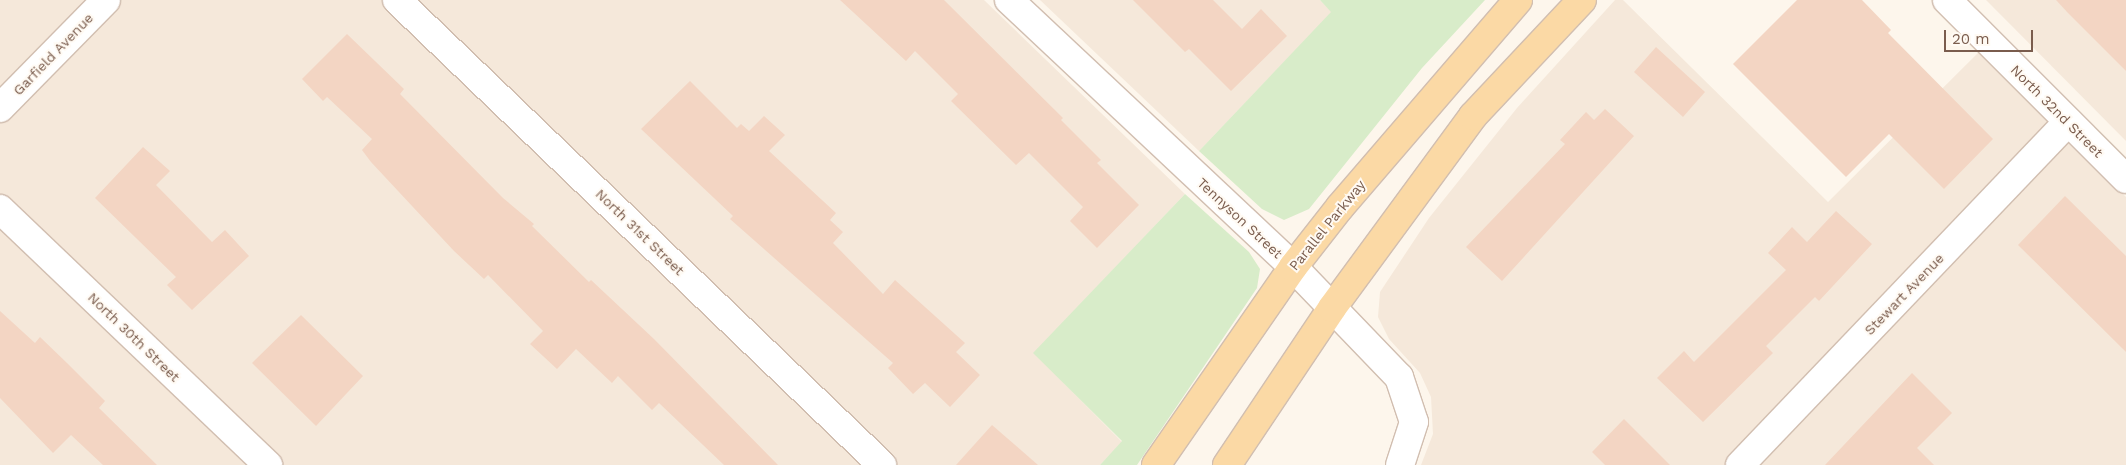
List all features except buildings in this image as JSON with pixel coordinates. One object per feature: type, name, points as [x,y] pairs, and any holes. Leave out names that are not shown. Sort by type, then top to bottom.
[{"type":"main road","name":"Parallel Parkway","points":[[1156,465],[1293,267],[1340,207],[1518,0]]},
{"type":"main road","points":[[1227,465],[1332,308],[1474,116],[1582,0]]},
{"type":"street","name":"North 31st Street","points":[[397,0],[882,465]]},
{"type":"street","name":"Tennyson Street","points":[[1009,0],[1293,267],[1399,377],[1414,422],[1400,465]]},
{"type":"street","name":"North 32nd Street","points":[[1947,0],[2126,179]]},
{"type":"street","name":"Garfield Avenue","points":[[0,108],[102,1]]},
{"type":"street","name":"Stewart Avenue","points":[[1740,465],[2068,122]]},
{"type":"street","name":"North 30th Street","points":[[0,209],[268,465]]},
{"type":"shaded area","points":[[0,0],[984,0],[1185,194],[1034,353],[1122,442],[1100,465],[0,465]]},
{"type":"shaded area","points":[[1040,0],[1320,0],[1332,12],[1199,151]]},
{"type":"shaded area","points":[[1615,0],[1623,0],[1828,202],[1981,50],[2126,197],[2126,465],[1421,465],[1433,434],[1431,397],[1420,373],[1389,339],[1378,317],[1380,292],[1429,218],[1517,108]]},
{"type":"shaded area","points":[[1986,0],[2126,0],[2126,141]]},
{"type":"green space","points":[[1320,0],[1485,0],[1422,68],[1309,209],[1284,220],[1262,209],[1199,151],[1331,12]]},
{"type":"green space","points":[[1185,194],[1249,252],[1260,269],[1257,288],[1137,465],[1100,465],[1122,441],[1033,353]]}]
